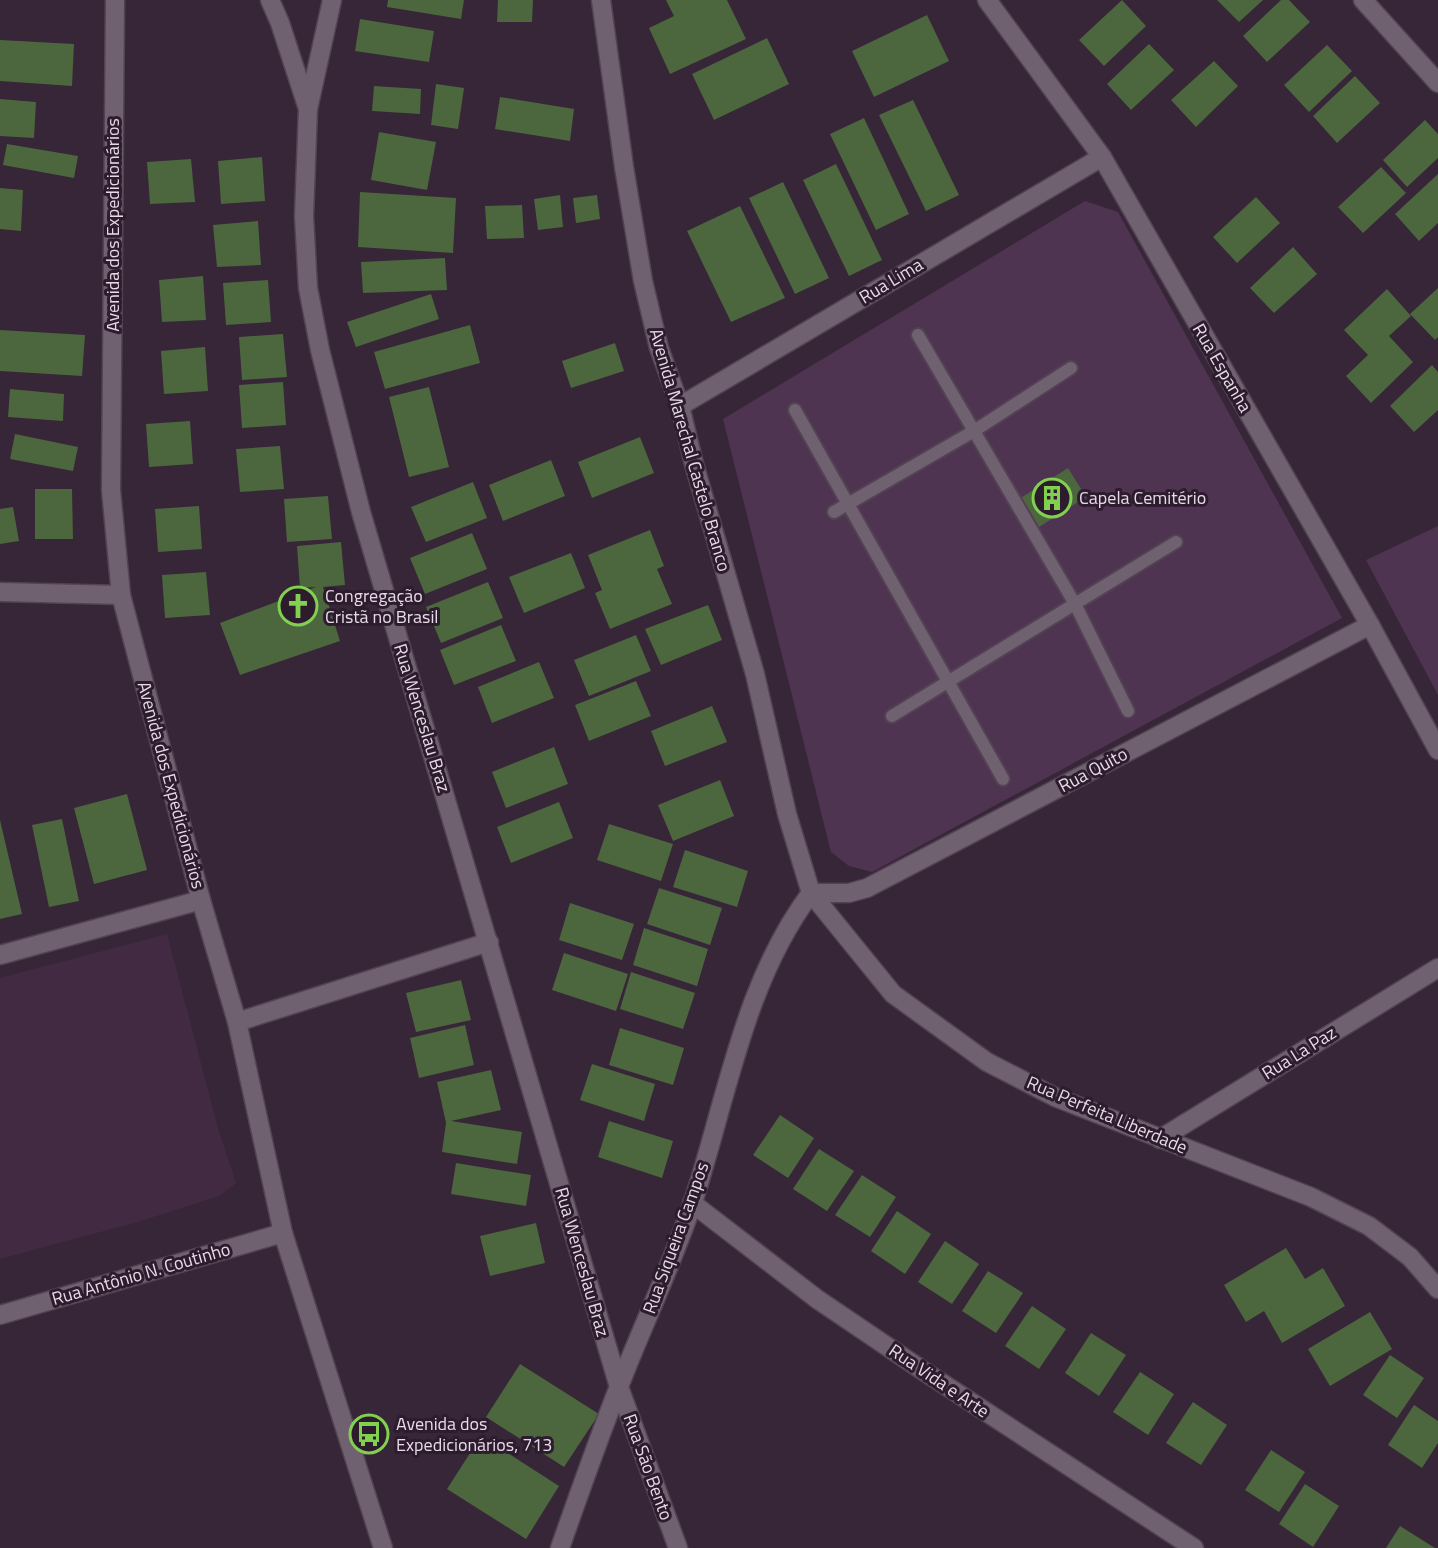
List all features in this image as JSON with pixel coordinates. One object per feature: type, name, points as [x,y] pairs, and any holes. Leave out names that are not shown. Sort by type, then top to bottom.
[{"type":"street","name":"Avenida dos Expedicionários","points":[[115,0],[111,490],[121,595],[201,900],[237,1022],[283,1233],[383,1548]]},
{"type":"street","name":"Rua Wenceslau Braz","points":[[270,0],[309,109],[304,216],[308,288],[320,350],[361,512],[619,1387]]},
{"type":"street","points":[[309,109],[332,0]]},
{"type":"street","name":"Avenida Marechal Castelo Branco","points":[[601,0],[643,281],[659,348],[680,406],[694,464],[755,674],[787,814],[811,893]]},
{"type":"street","name":"Rua Espanha","points":[[986,0],[1102,157],[1370,625],[1438,750]]},
{"type":"street","points":[[1363,0],[1438,83]]},
{"type":"street","name":"Rua Lima","points":[[680,406],[1102,157]]},
{"type":"street","points":[[0,592],[121,595]]},
{"type":"street","name":"Rua Quito","points":[[811,893],[849,893],[866,888],[1370,625]]},
{"type":"street","name":"Rua Perfeita Liberdade","points":[[811,893],[893,995],[987,1062],[1055,1097],[1311,1197],[1369,1226],[1410,1257],[1438,1289]]},
{"type":"street","name":"Rua Siqueira Campos","points":[[560,1548],[619,1387],[692,1203],[739,1043],[775,948],[792,918],[811,893]]},
{"type":"street","points":[[0,955],[201,900]]},
{"type":"street","points":[[237,1022],[489,942]]},
{"type":"street","name":"Rua La Paz","points":[[1160,1139],[1438,968]]},
{"type":"street","name":"Rua Vida e Arte","points":[[692,1203],[859,1327],[1194,1548]]},
{"type":"street","name":"Rua Antônio N. Coutinho","points":[[0,1315],[283,1233]]},
{"type":"street","name":"Rua São Bento","points":[[619,1387],[678,1548]]},
{"type":"lane","points":[[918,335],[1074,604],[1128,711]]},
{"type":"lane","points":[[834,512],[974,430],[1071,368]]},
{"type":"lane","points":[[795,410],[1003,779]]},
{"type":"lane","points":[[892,716],[1176,542]]},
{"type":"shaded area","points":[[1085,201],[1118,212],[1342,618],[872,872],[849,866],[831,852],[723,419]]},
{"type":"shaded area","points":[[1438,526],[1438,695],[1366,560]]},
{"type":"shaded area","points":[[167,934],[218,1128],[236,1183],[219,1196],[141,1221],[0,1259],[0,978]]},
{"type":"building","points":[[388,0],[464,0],[461,19],[387,7]]},
{"type":"building","points":[[498,0],[533,0],[532,22],[497,22]]},
{"type":"building","points":[[666,0],[727,0],[746,39],[670,74],[649,28],[674,16]]},
{"type":"building","points":[[1122,0],[1146,26],[1104,66],[1079,40]]},
{"type":"building","points":[[1217,0],[1263,0],[1239,22]]},
{"type":"building","points":[[1281,0],[1289,0],[1310,22],[1267,62],[1243,36]]},
{"type":"building","points":[[927,15],[949,61],[874,97],[852,51]]},
{"type":"building","points":[[360,19],[434,31],[429,62],[355,51]]},
{"type":"building","points":[[767,38],[789,84],[714,120],[692,74]]},
{"type":"building","points":[[0,40],[74,44],[72,86],[0,81]]},
{"type":"building","points":[[1149,44],[1174,70],[1131,110],[1107,84]]},
{"type":"building","points":[[1327,45],[1352,71],[1309,112],[1284,85]]},
{"type":"building","points":[[1214,61],[1238,86],[1196,127],[1171,100]]},
{"type":"building","points":[[1355,76],[1380,103],[1337,143],[1313,116]]},
{"type":"building","points":[[436,84],[464,88],[458,129],[431,125]]},
{"type":"building","points":[[374,86],[421,89],[420,114],[372,111]]},
{"type":"building","points":[[500,97],[574,109],[570,141],[495,129]]},
{"type":"building","points":[[0,99],[36,102],[34,138],[0,136]]},
{"type":"building","points":[[913,100],[959,195],[926,211],[879,115]]},
{"type":"building","points":[[864,118],[909,214],[876,230],[830,134]]},
{"type":"building","points":[[1425,120],[1438,134],[1438,158],[1407,187],[1383,160]]},
{"type":"building","points":[[379,132],[436,142],[427,190],[371,180]]},
{"type":"building","points":[[7,144],[78,156],[74,178],[3,165]]},
{"type":"building","points":[[262,157],[265,201],[221,204],[218,161]]},
{"type":"building","points":[[191,159],[195,202],[150,204],[147,162]]},
{"type":"building","points":[[836,164],[882,260],[849,276],[803,180]]},
{"type":"building","points":[[1381,167],[1406,193],[1363,233],[1338,207]]},
{"type":"building","points":[[1438,174],[1438,223],[1419,241],[1395,214]]},
{"type":"building","points":[[783,182],[829,278],[795,294],[749,198]]},
{"type":"building","points":[[0,188],[23,190],[21,231],[0,229]]},
{"type":"building","points":[[360,192],[456,198],[453,253],[358,247]]},
{"type":"building","points":[[560,195],[563,227],[538,230],[534,199]]},
{"type":"building","points":[[597,195],[600,219],[576,223],[573,198]]},
{"type":"building","points":[[1256,197],[1280,223],[1237,263],[1213,237]]},
{"type":"building","points":[[522,205],[524,238],[487,239],[485,206]]},
{"type":"building","points":[[740,206],[785,298],[731,322],[687,231]]},
{"type":"building","points":[[258,221],[261,265],[217,267],[213,225]]},
{"type":"building","points":[[1293,247],[1317,274],[1274,313],[1250,288]]},
{"type":"building","points":[[445,258],[447,290],[363,293],[361,262]]},
{"type":"building","points":[[203,276],[206,320],[162,322],[159,280]]},
{"type":"building","points":[[268,280],[271,322],[226,325],[223,283]]},
{"type":"building","points":[[1438,288],[1438,337],[1435,340],[1410,314]]},
{"type":"building","points":[[1387,289],[1411,316],[1389,336],[1413,362],[1371,403],[1346,376],[1368,355],[1344,330]]},
{"type":"building","points":[[431,294],[439,319],[356,347],[347,322]]},
{"type":"building","points":[[470,325],[480,363],[385,389],[374,352]]},
{"type":"building","points":[[0,330],[85,335],[82,376],[0,371]]},
{"type":"building","points":[[283,334],[287,377],[242,380],[239,337]]},
{"type":"building","points":[[615,343],[624,371],[571,388],[562,361]]},
{"type":"building","points":[[205,347],[208,391],[164,394],[161,351]]},
{"type":"building","points":[[1432,365],[1438,372],[1438,410],[1414,432],[1390,406]]},
{"type":"building","points":[[283,382],[286,425],[242,428],[239,385]]},
{"type":"building","points":[[429,387],[449,467],[409,477],[389,397]]},
{"type":"building","points":[[10,389],[64,394],[63,421],[8,417]]},
{"type":"building","points":[[190,421],[193,464],[149,467],[146,424]]},
{"type":"building","points":[[15,434],[78,447],[73,471],[10,459]]},
{"type":"building","points":[[640,437],[654,473],[592,498],[578,462]]},
{"type":"building","points":[[280,446],[284,489],[240,492],[236,449]]},
{"type":"building","points":[[551,460],[565,496],[503,521],[489,485]]},
{"type":"building","name":"Capela Cemitério","points":[[1068,468],[1086,497],[1036,529],[1019,499]]},
{"type":"building","points":[[473,482],[487,518],[426,542],[411,507]]},
{"type":"building","points":[[35,489],[72,489],[73,539],[35,539]]},
{"type":"building","points":[[328,496],[332,539],[287,542],[284,499]]},
{"type":"building","points":[[199,506],[202,549],[158,552],[155,509]]},
{"type":"building","points":[[13,507],[19,541],[0,544],[0,509]]},
{"type":"building","points":[[650,530],[664,566],[657,569],[672,604],[610,629],[595,593],[602,590],[588,555]]},
{"type":"building","points":[[472,533],[487,569],[425,594],[410,558]]},
{"type":"building","name":"Congregação Cristã no Brasil","points":[[341,542],[345,585],[323,587],[340,641],[240,675],[220,623],[316,587],[300,588],[297,546]]},
{"type":"building","points":[[571,553],[585,588],[524,613],[509,577]]},
{"type":"building","points":[[206,572],[210,615],[165,618],[162,575]]},
{"type":"building","points":[[488,582],[503,618],[441,643],[426,607]]},
{"type":"building","points":[[708,605],[722,640],[661,665],[645,629]]},
{"type":"building","points":[[501,625],[516,661],[454,685],[440,650]]},
{"type":"building","points":[[636,635],[651,671],[589,696],[574,660]]},
{"type":"building","points":[[539,662],[554,698],[492,723],[478,687]]},
{"type":"building","points":[[636,681],[651,716],[589,741],[575,705]]},
{"type":"building","points":[[712,706],[727,742],[665,766],[651,731]]},
{"type":"building","points":[[554,747],[568,784],[506,808],[492,772]]},
{"type":"building","points":[[720,780],[734,816],[673,841],[658,805]]},
{"type":"building","points":[[127,794],[147,870],[94,884],[74,808]]},
{"type":"building","points":[[559,802],[573,838],[511,863],[497,827]]},
{"type":"building","points":[[62,819],[79,901],[49,907],[32,825]]},
{"type":"building","points":[[0,820],[22,914],[0,919]]},
{"type":"building","points":[[609,824],[673,844],[661,881],[597,860]]},
{"type":"building","points":[[685,850],[748,871],[737,907],[673,887]]},
{"type":"building","points":[[659,888],[722,908],[710,945],[647,924]]},
{"type":"building","points":[[570,903],[634,924],[622,960],[559,940]]},
{"type":"building","points":[[644,928],[708,949],[697,986],[633,965]]},
{"type":"building","points":[[564,953],[628,974],[616,1011],[552,990]]},
{"type":"building","points":[[631,972],[695,993],[683,1029],[620,1009]]},
{"type":"building","points":[[461,980],[471,1020],[416,1032],[406,993]]},
{"type":"building","points":[[465,1025],[474,1065],[419,1078],[410,1038]]},
{"type":"building","points":[[620,1028],[684,1048],[673,1085],[609,1065]]},
{"type":"building","points":[[592,1064],[655,1084],[644,1121],[580,1100]]},
{"type":"building","points":[[491,1070],[501,1110],[451,1121],[522,1132],[517,1164],[442,1152],[446,1123],[437,1082]]},
{"type":"building","points":[[780,1115],[814,1138],[788,1178],[753,1155]]},
{"type":"building","points":[[609,1121],[673,1141],[662,1178],[598,1157]]},
{"type":"building","points":[[819,1149],[854,1171],[827,1211],[793,1189]]},
{"type":"building","points":[[456,1163],[531,1175],[526,1206],[451,1194]]},
{"type":"building","points":[[862,1175],[896,1197],[870,1237],[835,1215]]},
{"type":"building","points":[[897,1211],[931,1234],[905,1274],[871,1251]]},
{"type":"building","points":[[536,1223],[545,1263],[490,1276],[480,1236]]},
{"type":"building","points":[[945,1241],[979,1264],[952,1304],[918,1282]]},
{"type":"building","points":[[1286,1248],[1305,1279],[1323,1268],[1345,1306],[1282,1343],[1264,1311],[1246,1322],[1224,1285]]},
{"type":"building","points":[[988,1271],[1023,1293],[996,1333],[962,1311]]},
{"type":"building","points":[[1032,1306],[1066,1329],[1039,1369],[1005,1346]]},
{"type":"building","points":[[1370,1312],[1392,1349],[1330,1386],[1308,1349]]},
{"type":"building","points":[[1091,1333],[1126,1355],[1099,1396],[1065,1373]]},
{"type":"building","points":[[1390,1355],[1424,1378],[1397,1418],[1363,1395]]},
{"type":"building","points":[[520,1364],[599,1414],[564,1467],[486,1417]]},
{"type":"building","points":[[1140,1372],[1174,1394],[1148,1435],[1113,1412]]},
{"type":"building","points":[[1193,1402],[1227,1425],[1201,1465],[1166,1443]]},
{"type":"building","points":[[1414,1405],[1438,1421],[1438,1443],[1422,1468],[1388,1445]]},
{"type":"building","points":[[481,1436],[559,1486],[526,1539],[447,1489]]},
{"type":"building","points":[[1271,1450],[1305,1472],[1279,1512],[1245,1490]]},
{"type":"building","points":[[1305,1484],[1339,1506],[1313,1547],[1279,1524]]},
{"type":"building","points":[[1400,1526],[1435,1548],[1386,1548]]},
{"type":"place","name":"Capela Cemitério","points":[[1052,498]]},
{"type":"place","name":"Congregação Cristã no Brasil","points":[[298,606]]},
{"type":"place","name":"Avenida dos Expedicionários, 713","points":[[369,1434]]}]
